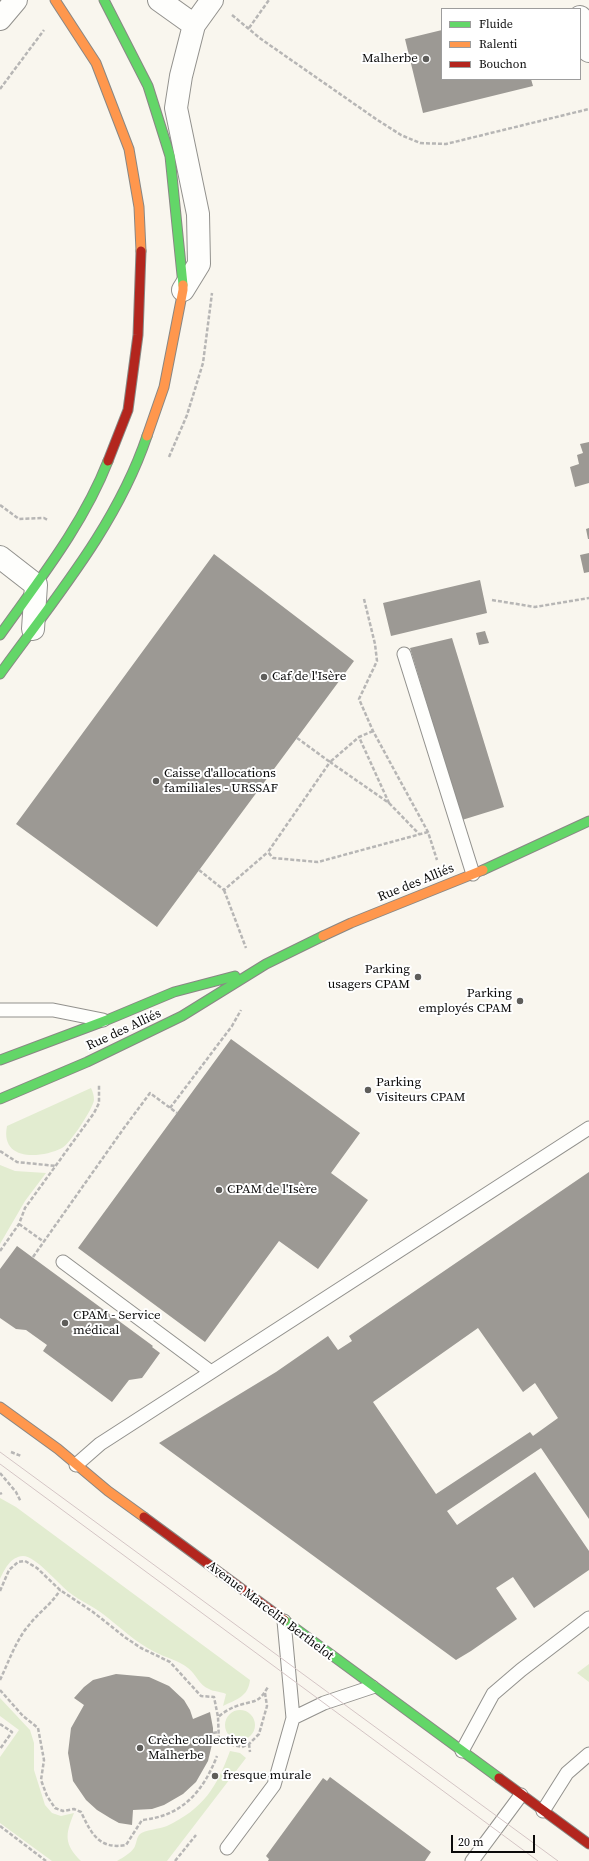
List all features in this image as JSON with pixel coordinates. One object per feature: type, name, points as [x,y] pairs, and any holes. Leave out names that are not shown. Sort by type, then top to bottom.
[{"type":"main road","points":[[0,635],[59,552],[100,482],[128,410],[138,335],[142,265],[139,207],[129,149],[96,63],[54,0]]},
{"type":"main road","points":[[0,674],[93,545],[116,508],[140,457],[164,387],[183,290],[170,156],[148,86],[104,0]]},
{"type":"main road","name":"Rue des Alliés","points":[[0,1099],[87,1062],[182,1016],[253,972],[288,953],[351,923],[446,886],[589,821]]},
{"type":"main road","name":"Rue des Alliés","points":[[0,1060],[106,1020],[174,992],[253,972]]},
{"type":"main road","name":"Avenue Marcelin Berthelot","points":[[0,1407],[58,1449],[108,1491],[372,1687],[589,1844]]},
{"type":"street","points":[[0,19],[16,0]]},
{"type":"street","points":[[159,0],[194,25]]},
{"type":"street","points":[[183,290],[199,264],[198,214],[176,108],[181,76],[194,25],[220,6]]},
{"type":"street","points":[[581,21],[589,51]]},
{"type":"street","points":[[0,557],[36,584],[33,629]]},
{"type":"lane","points":[[404,654],[473,874]]},
{"type":"lane","points":[[0,1010],[53,1010],[106,1020]]},
{"type":"lane","points":[[76,1465],[100,1444],[589,1128]]},
{"type":"lane","points":[[63,1262],[211,1372]]},
{"type":"lane","points":[[462,1751],[493,1694],[521,1670],[589,1618]]},
{"type":"lane","points":[[226,1848],[274,1785],[293,1718],[284,1621]]},
{"type":"lane","points":[[293,1718],[324,1703],[372,1687]]},
{"type":"lane","points":[[543,1811],[567,1773],[589,1754]]},
{"type":"lane","points":[[472,1861],[521,1795]]},
{"type":"path","points":[[249,28],[269,0]]},
{"type":"path","points":[[220,6],[262,39],[376,119],[401,135],[420,143],[446,144],[589,109]]},
{"type":"path","points":[[0,89],[44,29]]},
{"type":"path","points":[[492,600],[535,607],[589,598]]},
{"type":"path","points":[[364,599],[375,644],[377,660],[359,699],[372,731],[428,832],[446,886]]},
{"type":"path","points":[[224,890],[268,852],[330,762],[359,737],[372,731]]},
{"type":"path","points":[[359,737],[389,803]]},
{"type":"path","points":[[297,738],[389,803],[420,835]]},
{"type":"path","points":[[268,852],[273,858],[318,862],[428,832]]},
{"type":"path","points":[[199,870],[224,890],[240,931]]},
{"type":"path","points":[[170,1108],[232,1026],[243,1006]]},
{"type":"path","points":[[0,1251],[19,1224],[25,1208],[94,1114],[99,1103],[99,1086],[87,1062]]},
{"type":"path","points":[[33,1257],[150,1093],[177,1113]]},
{"type":"path","points":[[0,1151],[17,1162],[56,1166]]},
{"type":"path","points":[[19,1224],[44,1242]]},
{"type":"path","points":[[0,1473],[16,1492],[21,1502]]},
{"type":"path","points":[[0,1591],[9,1570],[18,1562],[25,1561],[37,1568],[60,1590],[93,1612],[141,1648],[170,1662],[201,1696],[214,1697],[218,1717],[219,1742],[242,1747],[249,1744],[259,1734],[267,1706],[265,1693]]},
{"type":"path","points":[[0,1680],[21,1635],[29,1624],[55,1599],[60,1590]]},
{"type":"path","points":[[218,1717],[223,1712],[240,1704],[248,1704],[260,1699],[271,1682]]},
{"type":"path","points":[[0,1690],[23,1716],[38,1728],[44,1760],[41,1780],[47,1796],[55,1808],[63,1811],[74,1809],[82,1812],[90,1831],[110,1847],[126,1845],[142,1820],[168,1814],[186,1801],[207,1779],[217,1756]]},
{"type":"path","points":[[0,1724],[12,1732],[0,1749]]},
{"type":"path","points":[[213,1733],[218,1732]]},
{"type":"path","points":[[249,1744],[250,1752]]},
{"type":"path","points":[[0,1826],[46,1861]]},
{"type":"path","points":[[175,1861],[196,1835]]},
{"type":"green space","points":[[91,1088],[94,1100],[93,1105],[75,1134],[62,1148],[53,1152],[33,1155],[16,1151],[10,1146],[6,1137],[7,1126]]},
{"type":"green space","points":[[0,1165],[15,1171],[46,1173],[25,1201],[0,1244]]},
{"type":"green space","points":[[0,1498],[16,1507],[250,1680],[249,1686],[244,1694],[223,1706],[226,1694],[213,1691],[206,1687],[191,1670],[184,1665],[141,1644],[99,1611],[70,1593],[41,1566],[28,1557],[18,1557],[11,1561],[0,1579]]},
{"type":"green space","points":[[589,1664],[589,1682],[577,1673]]},
{"type":"green space","points":[[0,1698],[30,1730],[34,1743],[34,1770],[45,1805],[52,1813],[61,1816],[74,1813],[69,1827],[68,1839],[71,1849],[81,1861],[52,1861],[0,1823],[0,1757],[19,1730],[0,1716]]},
{"type":"green space","points":[[240,1710],[251,1714],[255,1725],[251,1736],[240,1740],[229,1736],[225,1725],[229,1714]]},
{"type":"green space","points":[[230,1751],[240,1753],[246,1758],[167,1861],[117,1861],[133,1850],[140,1834],[145,1831],[167,1826],[180,1819],[199,1804],[207,1796],[220,1776]]},
{"type":"building","name":"Malherbe","points":[[441,30],[441,80],[531,80],[533,86],[423,113],[405,39]]},
{"type":"building","points":[[589,442],[589,483],[575,487],[570,467],[579,464],[577,455],[583,453],[580,444]]},
{"type":"building","points":[[589,528],[589,539],[588,539],[586,529]]},
{"type":"building","points":[[589,553],[589,572],[584,573],[580,555]]},
{"type":"building","name":"Caisse d'allocations familiales - URSSAF","points":[[214,554],[354,661],[157,927],[16,824]]},
{"type":"building","points":[[480,580],[487,613],[391,636],[383,603]]},
{"type":"building","points":[[485,631],[489,643],[479,645],[476,633]]},
{"type":"building","points":[[452,638],[504,807],[462,820],[410,648]]},
{"type":"building","points":[[231,1039],[360,1133],[331,1173],[368,1200],[318,1269],[279,1241],[205,1342],[78,1248]]},
{"type":"building","points":[[589,1172],[589,1519],[541,1448],[447,1511],[457,1525],[535,1472],[589,1551],[589,1570],[534,1608],[513,1577],[496,1588],[517,1619],[456,1660],[159,1443],[276,1372],[328,1336],[338,1350],[352,1341],[349,1336]],"holes":[[[478,1328],[523,1392],[535,1383],[558,1418],[533,1436],[530,1432],[436,1494],[373,1402]]]},
{"type":"building","name":"CPAM - Service médical","points":[[17,1246],[153,1346],[152,1347],[160,1353],[142,1378],[129,1380],[112,1402],[43,1351],[47,1345],[26,1330],[16,1329],[0,1318],[0,1269]]},
{"type":"building","name":"Crèche collective Malherbe","points":[[116,1674],[149,1677],[169,1686],[184,1700],[193,1719],[210,1712],[213,1728],[213,1740],[208,1761],[196,1782],[183,1794],[164,1805],[152,1809],[133,1810],[132,1825],[119,1823],[97,1810],[86,1800],[73,1781],[68,1753],[71,1728],[84,1705],[74,1698],[93,1680]]},
{"type":"building","points":[[330,1777],[431,1852],[425,1861],[268,1861],[269,1859],[266,1856],[323,1778],[327,1781]]},
{"type":"tram line","points":[[0,1452],[558,1861]]},
{"type":"tram line","points":[[0,1464],[538,1861]]},
{"type":"traffic: fast","points":[[104,0],[148,86],[170,156],[183,285]]},
{"type":"traffic: fast","points":[[0,674],[63,589],[102,530],[134,469],[147,436]]},
{"type":"traffic: fast","points":[[0,635],[45,573],[73,530],[98,485],[108,461]]},
{"type":"traffic: fast","points":[[483,870],[589,821]]},
{"type":"traffic: fast","points":[[0,1099],[87,1062],[182,1016],[266,964],[323,936]]},
{"type":"traffic: fast","points":[[0,1060],[107,1020],[174,992],[235,976]]},
{"type":"traffic: fast","points":[[284,1620],[499,1778]]},
{"type":"traffic: slow","points":[[55,0],[96,63],[129,149],[139,207],[141,251]]},
{"type":"traffic: slow","points":[[147,436],[164,387],[183,285]]},
{"type":"traffic: slow","points":[[323,936],[351,923],[483,870]]},
{"type":"traffic: slow","points":[[0,1407],[58,1449],[108,1491],[144,1517]]},
{"type":"traffic: jam","points":[[108,461],[128,410],[138,335],[141,251]]},
{"type":"traffic: jam","points":[[144,1517],[284,1620]]},
{"type":"traffic: jam","points":[[499,1778],[589,1844]]},
{"type":"place","name":"Malherbe","points":[[426,59]]},
{"type":"place","name":"Caf de l'Isère","points":[[264,677]]},
{"type":"place","name":"Caisse d'allocations familiales - URSSAF","points":[[156,781]]},
{"type":"place","name":"Parking usagers CPAM","points":[[418,977]]},
{"type":"place","name":"Parking employés CPAM","points":[[520,1001]]},
{"type":"place","name":"Parking Visiteurs CPAM","points":[[368,1090]]},
{"type":"place","name":"CPAM de l'Isère","points":[[219,1190]]},
{"type":"place","name":"CPAM - Service médical","points":[[65,1323]]},
{"type":"place","name":"Crèche collective Malherbe","points":[[140,1748]]},
{"type":"place","name":"fresque murale","points":[[215,1776]]}]
